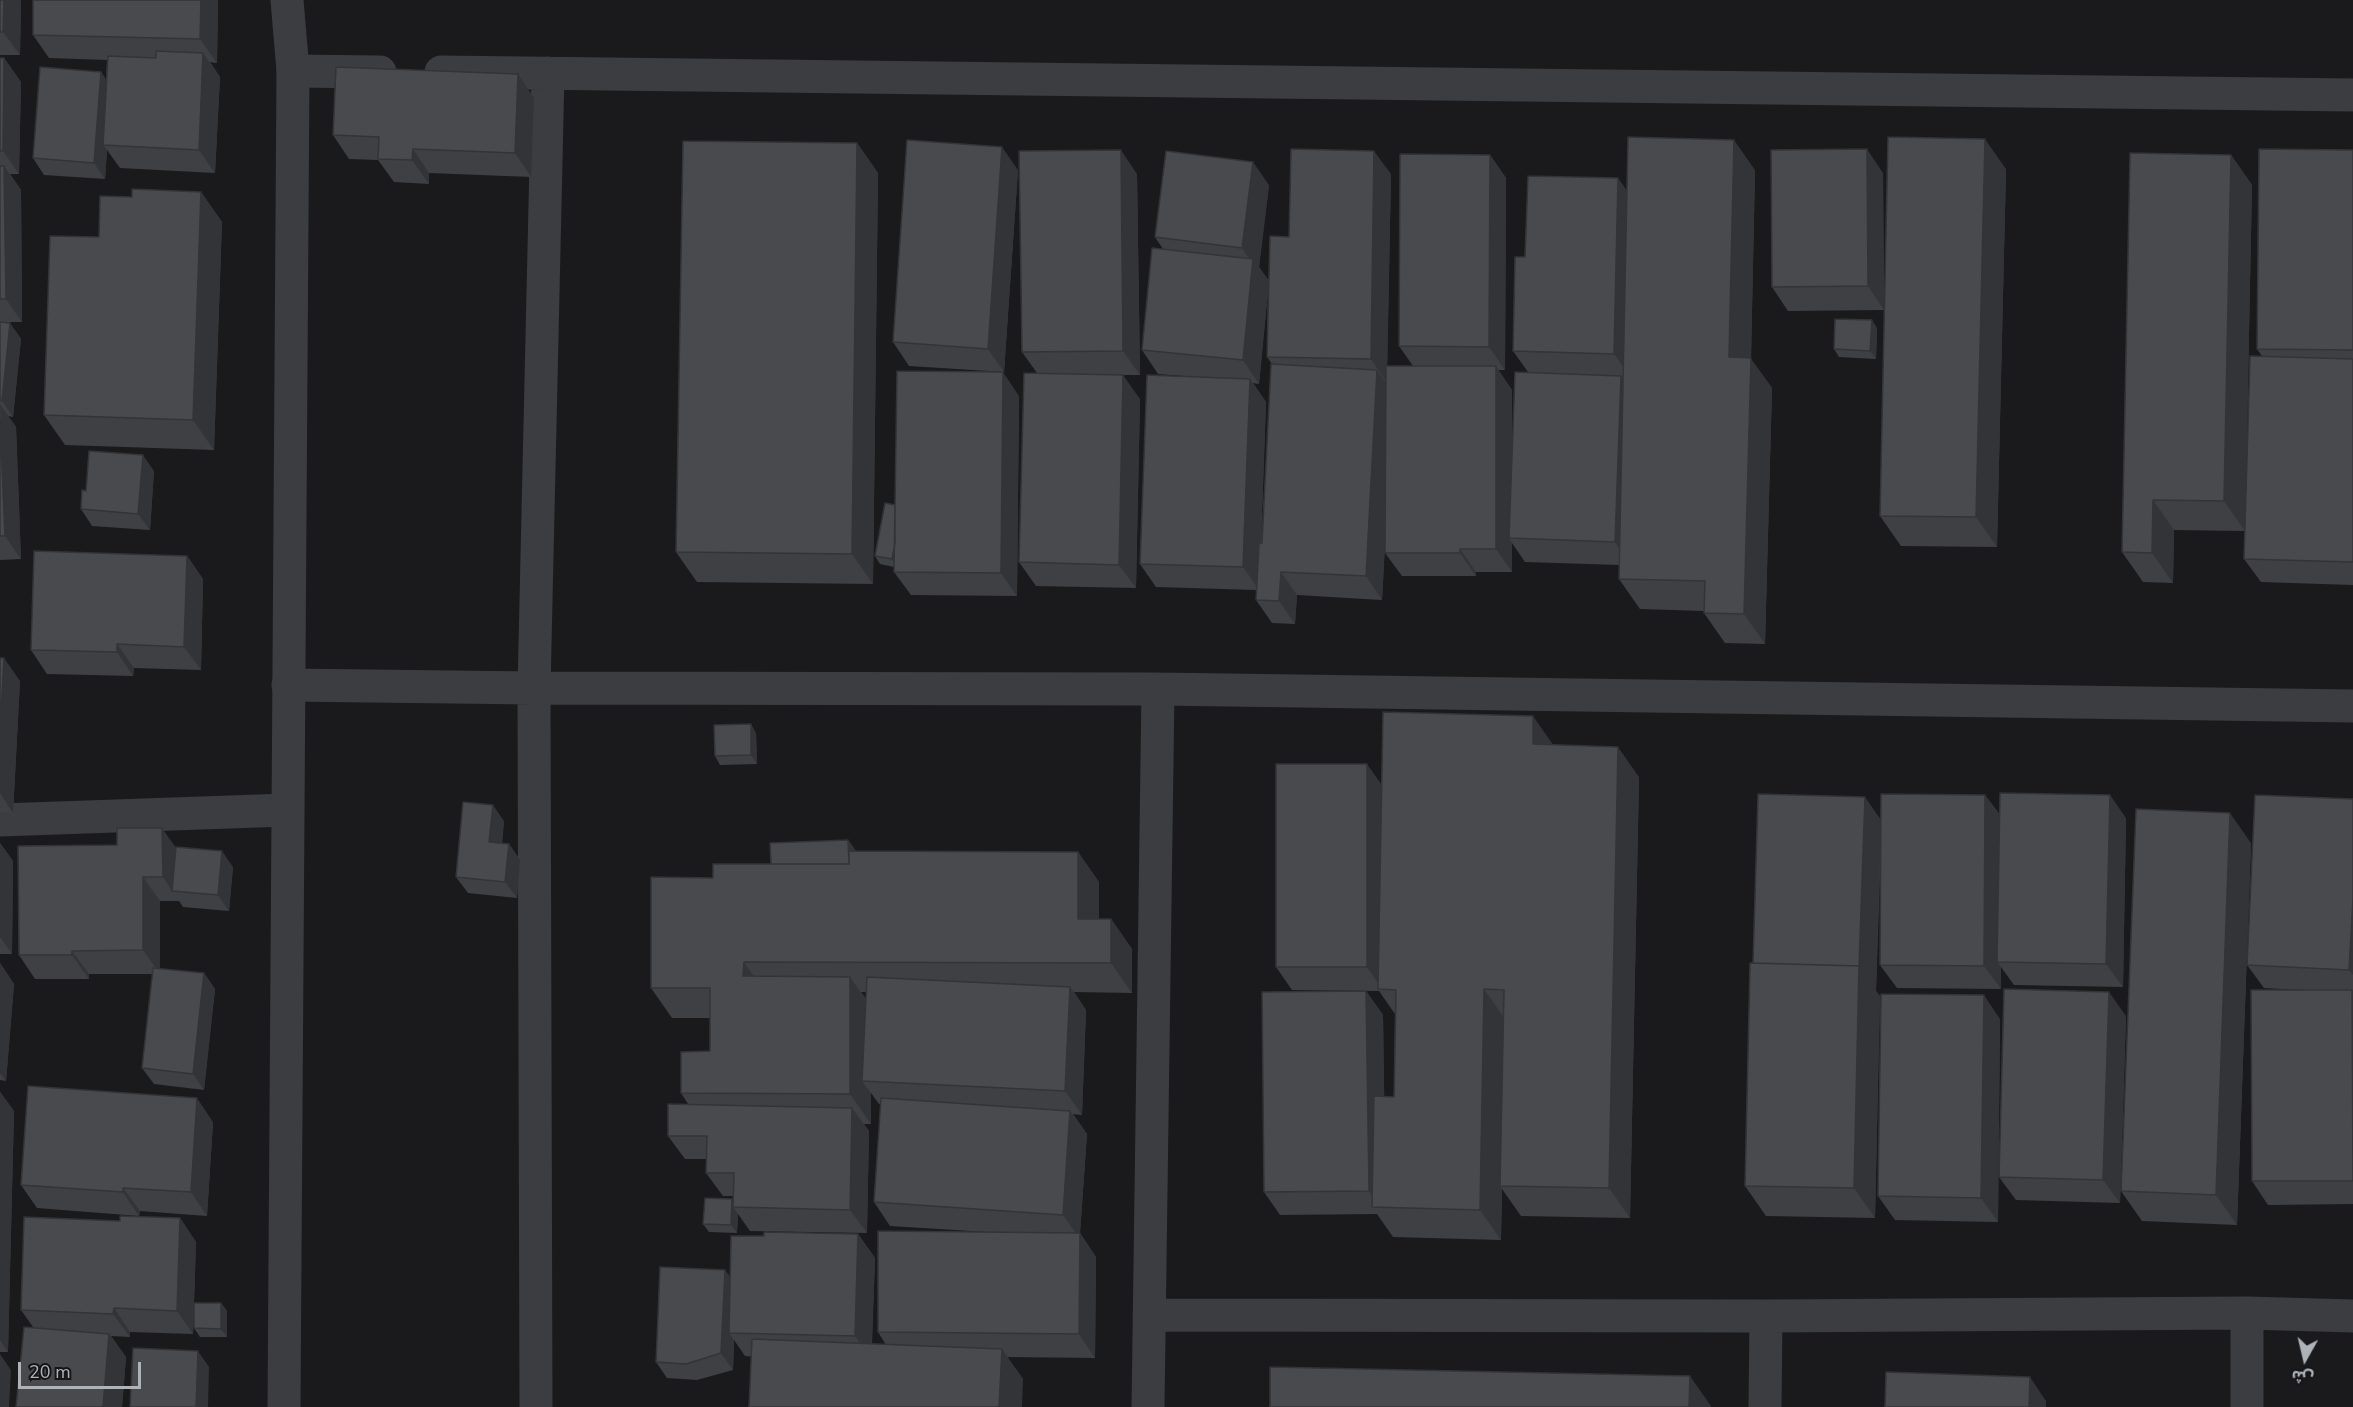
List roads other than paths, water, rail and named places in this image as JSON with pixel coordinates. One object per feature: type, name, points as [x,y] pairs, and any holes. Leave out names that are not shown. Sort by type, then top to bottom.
[{"type":"street","points":[[284,1407],[294,71],[287,0]]},
{"type":"street","points":[[294,71],[2353,95]]},
{"type":"street","points":[[536,1407],[534,688],[548,73]]},
{"type":"street","points":[[288,685],[534,688],[1158,689],[2353,705]]},
{"type":"street","points":[[1148,1407],[1158,689]]},
{"type":"street","points":[[0,820],[287,810]]},
{"type":"street","points":[[1149,1315],[1766,1316],[2247,1313],[2353,1316]]},
{"type":"street","points":[[2247,1313],[2247,1407]]},
{"type":"street","points":[[1765,1407],[1766,1316]]}]
